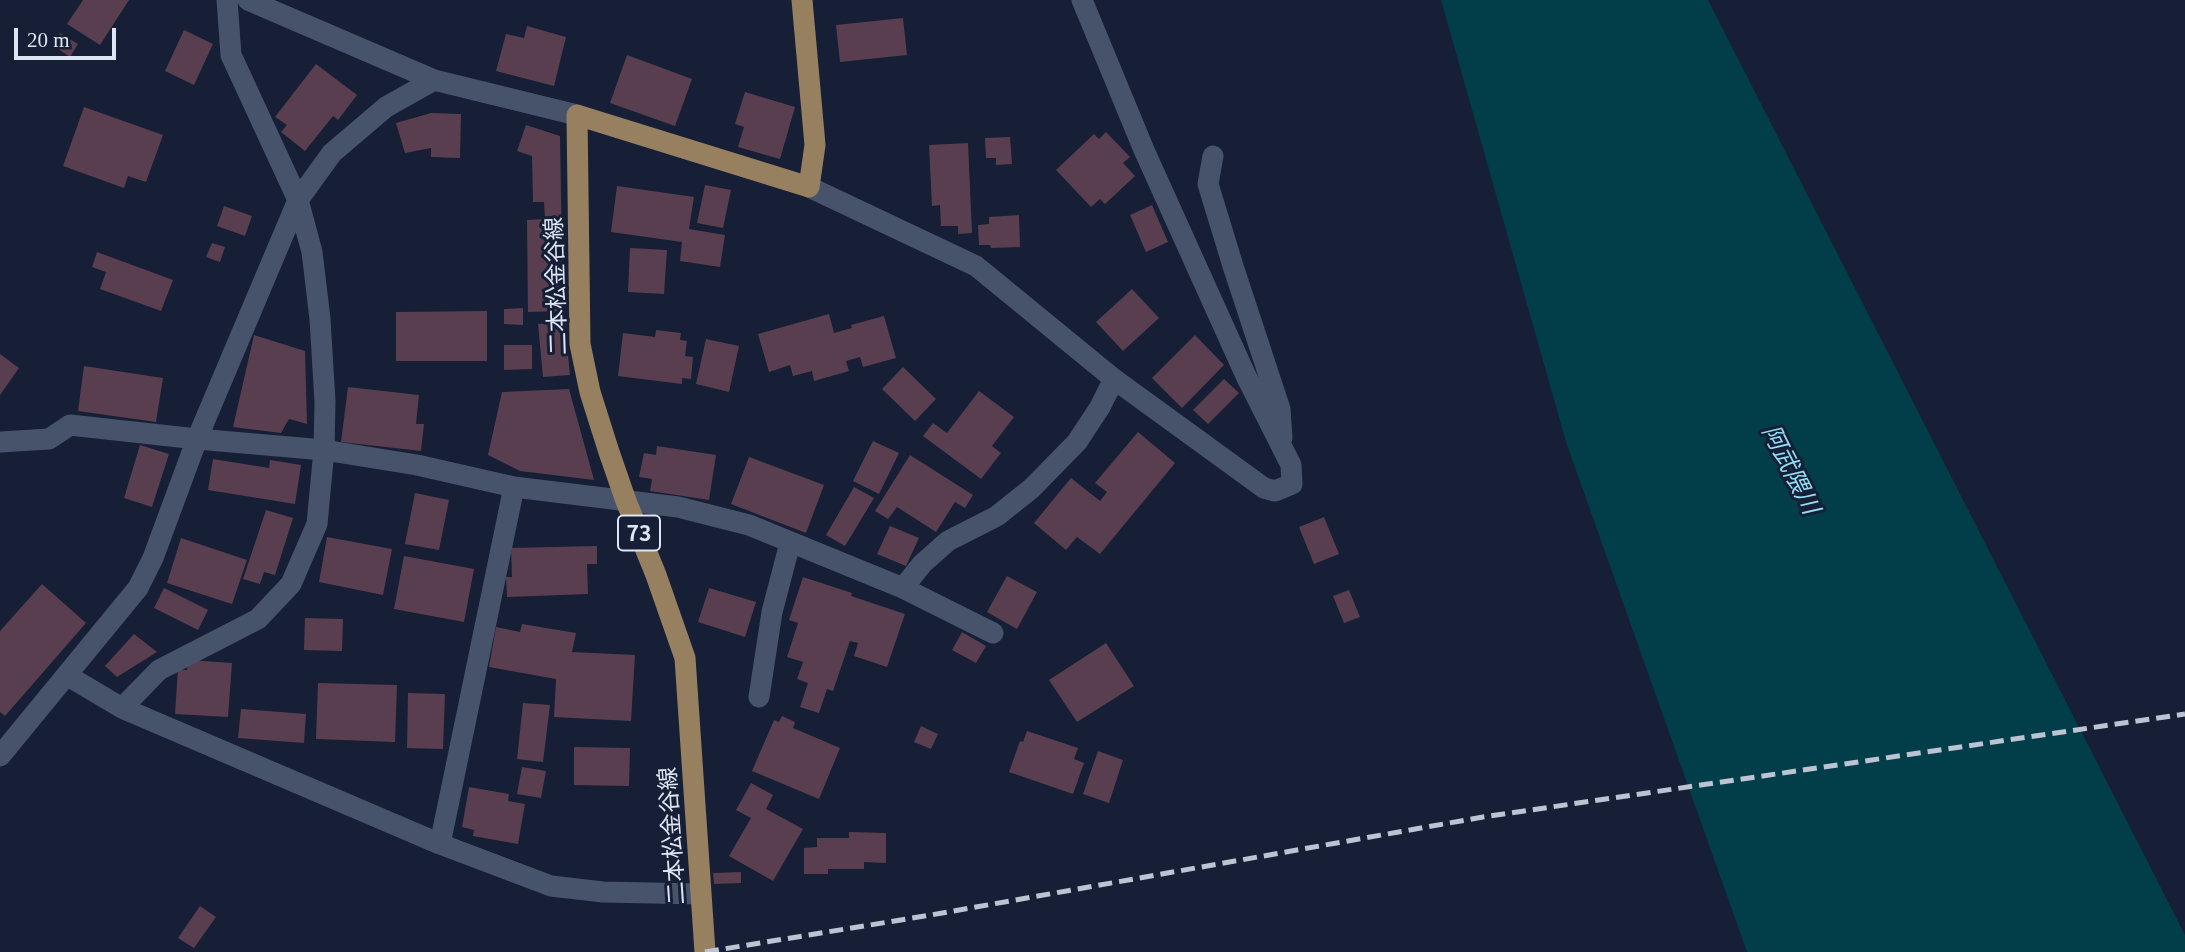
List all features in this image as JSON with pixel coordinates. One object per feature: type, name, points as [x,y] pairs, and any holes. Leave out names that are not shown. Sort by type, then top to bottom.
[{"type":"main road","points":[[577,115],[809,187],[815,145],[802,0]]},
{"type":"main road","name":"二本松金谷線","points":[[577,115],[580,344],[590,392],[626,501],[685,658],[705,952]]},
{"type":"street","points":[[122,708],[159,670],[258,618],[291,584],[317,524],[324,450],[325,402],[320,319],[312,252],[298,200],[231,55],[227,0]]},
{"type":"street","points":[[247,0],[434,80],[577,115]]},
{"type":"street","points":[[809,187],[976,266],[1114,379],[1264,488],[1275,491],[1292,484],[1291,465],[1246,376],[1150,162],[1082,0]]},
{"type":"street","points":[[0,756],[138,588],[153,558],[197,439],[298,200],[332,153],[386,107],[434,80]]},
{"type":"street","points":[[1213,156],[1208,184],[1280,409],[1283,447]]},
{"type":"street","points":[[903,588],[922,564],[948,541],[997,516],[1032,488],[1077,442],[1114,379]]},
{"type":"street","points":[[0,442],[49,439],[70,425],[324,450],[417,465],[514,487],[678,507],[748,525],[903,588],[993,633]]},
{"type":"street","points":[[440,844],[514,487]]},
{"type":"street","points":[[759,697],[772,612],[790,543]]},
{"type":"street","points":[[68,676],[122,708],[440,844],[551,886],[603,892],[700,894]]},
{"type":"water","name":"阿武隈川","points":[[1441,0],[1708,0],[2185,935],[2185,952],[1747,952],[1566,442]]},
{"type":"building","points":[[83,0],[129,0],[100,45],[67,24]]},
{"type":"building","points":[[903,18],[907,55],[840,62],[836,25]]},
{"type":"building","points":[[527,26],[566,37],[554,86],[496,71],[506,34],[524,38]]},
{"type":"building","points":[[184,30],[213,44],[194,85],[165,71]]},
{"type":"building","points":[[60,33],[78,44],[70,57],[52,45]]},
{"type":"building","points":[[627,55],[692,79],[675,126],[610,103]]},
{"type":"building","points":[[316,64],[357,95],[338,120],[333,116],[305,151],[281,132],[287,125],[275,117]]},
{"type":"building","points":[[745,92],[795,107],[780,159],[738,147],[744,127],[735,124]]},
{"type":"building","points":[[84,107],[163,135],[146,182],[128,176],[124,188],[63,166]]},
{"type":"building","points":[[431,113],[461,114],[460,158],[431,157],[431,148],[405,153],[396,123]]},
{"type":"building","points":[[526,125],[560,136],[563,311],[528,312],[527,220],[545,219],[544,202],[533,202],[532,156],[517,151]]},
{"type":"building","points":[[1106,132],[1130,157],[1123,163],[1135,176],[1105,204],[1100,199],[1091,207],[1056,170],[1094,134],[1099,139]]},
{"type":"building","points":[[1010,137],[1012,164],[996,165],[996,158],[986,158],[985,138]]},
{"type":"building","points":[[968,143],[972,233],[958,234],[958,226],[941,226],[940,205],[932,206],[929,145]]},
{"type":"building","points":[[705,185],[731,190],[723,228],[697,223]]},
{"type":"building","points":[[617,186],[694,197],[689,229],[725,235],[720,267],[680,261],[682,242],[611,232]]},
{"type":"building","points":[[1152,205],[1168,242],[1146,252],[1130,215]]},
{"type":"building","points":[[224,206],[252,216],[245,236],[217,226]]},
{"type":"building","points":[[1019,215],[1020,247],[991,248],[990,245],[979,245],[978,225],[989,224],[989,217]]},
{"type":"building","points":[[212,243],[225,247],[220,262],[206,257]]},
{"type":"building","points":[[630,248],[667,250],[664,294],[628,292]]},
{"type":"building","points":[[97,252],[173,280],[161,311],[100,289],[106,272],[92,267]]},
{"type":"building","points":[[1132,289],[1159,318],[1123,351],[1096,322]]},
{"type":"building","points":[[523,308],[523,325],[504,324],[504,309]]},
{"type":"building","points":[[487,311],[487,361],[396,361],[396,312]]},
{"type":"building","points":[[829,314],[834,333],[852,328],[851,325],[884,316],[896,358],[863,367],[860,357],[846,361],[849,371],[814,381],[812,371],[793,376],[790,365],[769,372],[758,334]]},
{"type":"building","points":[[565,322],[570,375],[543,377],[538,324]]},
{"type":"building","points":[[656,330],[681,333],[680,340],[687,341],[685,356],[693,357],[691,379],[682,378],[682,384],[618,376],[623,333],[655,337]]},
{"type":"building","points":[[254,335],[305,351],[307,424],[289,419],[281,433],[233,427]]},
{"type":"building","points":[[1195,335],[1224,365],[1182,408],[1152,378]]},
{"type":"building","points":[[706,339],[739,346],[729,392],[696,384]]},
{"type":"building","points":[[504,345],[532,345],[532,369],[504,370]]},
{"type":"building","points":[[0,354],[19,368],[0,395]]},
{"type":"building","points":[[84,366],[163,378],[156,422],[78,411]]},
{"type":"building","points":[[903,367],[936,399],[915,421],[882,389]]},
{"type":"building","points":[[1224,379],[1239,393],[1208,424],[1193,410]]},
{"type":"building","points":[[348,387],[419,395],[416,424],[424,424],[421,451],[341,442]]},
{"type":"building","points":[[569,389],[594,480],[520,471],[488,455],[502,392]]},
{"type":"building","points":[[979,391],[1014,417],[992,446],[1001,453],[981,479],[923,436],[933,423],[947,433]]},
{"type":"building","points":[[1138,432],[1175,463],[1100,554],[1077,537],[1066,550],[1034,523],[1071,478],[1100,501],[1107,492],[1095,483]]},
{"type":"building","points":[[873,441],[899,453],[879,494],[853,481]]},
{"type":"building","points":[[140,445],[169,454],[152,507],[124,498]]},
{"type":"building","points":[[657,446],[716,455],[709,500],[650,491],[652,479],[639,477],[644,453],[656,455]]},
{"type":"building","points":[[910,455],[973,495],[965,508],[955,502],[936,532],[897,507],[888,519],[875,511]]},
{"type":"building","points":[[749,457],[824,485],[806,533],[731,504]]},
{"type":"building","points":[[213,459],[269,468],[270,460],[301,465],[295,504],[208,490]]},
{"type":"building","points":[[854,487],[874,498],[845,546],[826,535]]},
{"type":"building","points":[[415,493],[449,500],[439,550],[405,544]]},
{"type":"building","points":[[266,510],[293,518],[275,575],[264,572],[260,584],[243,579]]},
{"type":"building","points":[[1324,517],[1339,554],[1314,564],[1299,527]]},
{"type":"building","points":[[890,526],[919,538],[906,566],[877,554]]},
{"type":"building","points":[[327,537],[392,549],[383,595],[319,582]]},
{"type":"building","points":[[181,538],[247,560],[232,604],[167,583]]},
{"type":"building","points":[[597,546],[597,564],[587,564],[588,594],[507,597],[506,577],[512,577],[511,548]]},
{"type":"building","points":[[404,556],[474,569],[464,622],[394,609]]},
{"type":"building","points":[[1007,576],[1037,592],[1017,629],[987,612]]},
{"type":"building","points":[[803,577],[905,614],[887,667],[854,656],[858,643],[850,641],[833,691],[827,689],[819,713],[800,707],[808,683],[797,679],[803,662],[787,657],[798,623],[789,620]]},
{"type":"building","points":[[42,584],[86,623],[5,716],[0,712],[0,631]]},
{"type":"building","points":[[164,588],[208,610],[198,630],[154,608]]},
{"type":"building","points":[[709,588],[756,602],[745,637],[698,622]]},
{"type":"building","points":[[1349,590],[1360,617],[1344,623],[1333,596]]},
{"type":"building","points":[[305,618],[343,619],[342,651],[304,650]]},
{"type":"building","points":[[522,624],[576,633],[572,652],[635,655],[631,721],[554,717],[556,679],[489,667],[496,627],[520,632]]},
{"type":"building","points":[[962,632],[986,646],[976,663],[952,650]]},
{"type":"building","points":[[134,634],[157,652],[117,677],[105,666]]},
{"type":"building","points":[[1106,643],[1134,686],[1077,722],[1049,680]]},
{"type":"building","points":[[188,660],[232,663],[228,717],[175,714],[178,669],[187,670]]},
{"type":"building","points":[[318,683],[397,685],[395,742],[316,739]]},
{"type":"building","points":[[408,693],[445,694],[443,749],[407,748]]},
{"type":"building","points":[[523,703],[550,705],[543,762],[517,759]]},
{"type":"building","points":[[241,709],[306,714],[304,743],[238,738]]},
{"type":"building","points":[[782,716],[795,722],[793,728],[840,748],[819,799],[752,771],[774,720],[779,722]]},
{"type":"building","points":[[921,726],[938,734],[931,749],[914,742]]},
{"type":"building","points":[[1027,731],[1078,748],[1074,759],[1084,763],[1073,794],[1009,772],[1020,741],[1023,742]]},
{"type":"building","points":[[574,747],[630,748],[629,786],[574,785]]},
{"type":"building","points":[[1098,751],[1123,760],[1109,803],[1083,794]]},
{"type":"building","points":[[522,767],[546,771],[541,798],[517,794]]},
{"type":"building","points":[[751,783],[773,795],[766,809],[803,829],[773,881],[729,856],[751,818],[736,810]]},
{"type":"building","points":[[469,787],[509,794],[508,801],[525,804],[518,844],[473,836],[474,830],[462,827]]},
{"type":"building","points":[[849,832],[886,833],[886,863],[864,862],[864,869],[828,869],[828,874],[804,874],[804,848],[817,847],[817,838],[849,838]]},
{"type":"building","points":[[741,872],[741,883],[714,884],[713,873]]},
{"type":"building","points":[[200,906],[216,917],[194,948],[178,938]]},
{"type":"railway","points":[[705,952],[931,915],[1483,817],[2185,714]]}]
